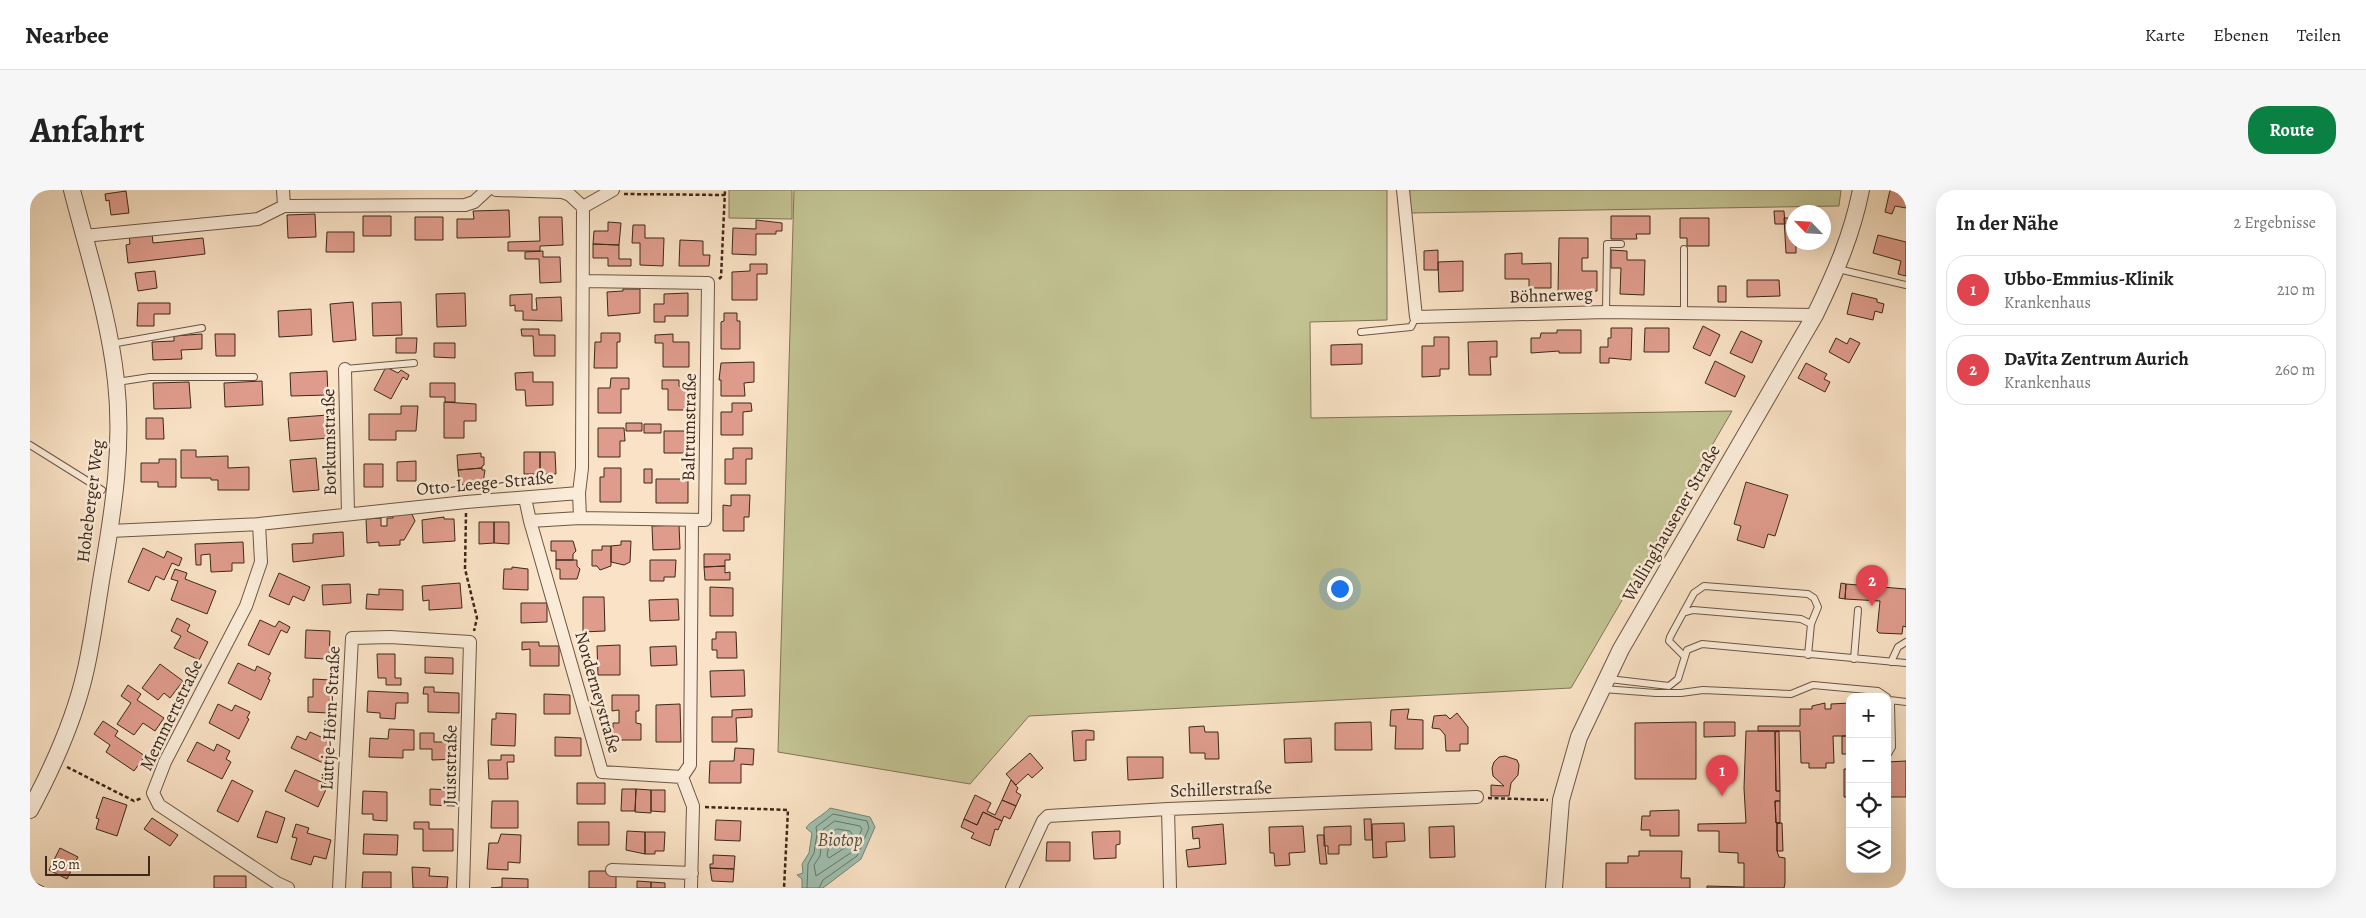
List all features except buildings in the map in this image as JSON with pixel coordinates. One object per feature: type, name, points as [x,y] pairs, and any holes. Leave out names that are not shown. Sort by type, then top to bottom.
[{"type":"street","name":"Hoheberger Weg","points":[[30,810],[56,762],[85,675],[110,531],[117,473],[116,382],[110,344],[72,190]]},
{"type":"street","points":[[283,190],[284,206]]},
{"type":"street","points":[[84,236],[258,219],[284,206],[465,205],[474,202],[487,190]]},
{"type":"street","points":[[496,190],[562,192],[570,195],[583,207],[610,192]]},
{"type":"street","points":[[1404,190],[1416,316]]},
{"type":"street","name":"Wallinghausener Straße","points":[[1554,888],[1560,800],[1579,737],[1622,649],[1815,315],[1838,269],[1850,237],[1861,190]]},
{"type":"street","name":"Otto-Leege-Straße","points":[[110,531],[259,524],[466,502],[579,493],[582,468],[583,207]]},
{"type":"street","points":[[584,280],[708,283]]},
{"type":"street","name":"Baltrumstraße","points":[[692,520],[705,520],[708,283]]},
{"type":"street","name":"Böhnerweg","points":[[1416,316],[1606,312],[1815,315]]},
{"type":"street","name":"Borkumstraße","points":[[345,369],[348,514]]},
{"type":"street","points":[[579,493],[580,518]]},
{"type":"street","name":"Norderneystraße","points":[[525,498],[602,772],[682,777]]},
{"type":"street","points":[[530,521],[580,518],[692,520],[690,765],[682,777],[693,806],[691,888]]},
{"type":"street","name":"Memmertstraße","points":[[259,524],[261,562],[246,606],[164,762],[153,793],[159,805],[277,883],[288,888]]},
{"type":"street","name":"Lüttje-Hörn-Straße","points":[[339,888],[352,638],[390,637],[470,642]]},
{"type":"street","name":"Juiststraße","points":[[463,888],[470,642]]},
{"type":"street","name":"Schillerstraße","points":[[1012,888],[1043,821],[1048,816],[1168,808],[1477,798]]},
{"type":"street","points":[[1168,808],[1170,888]]},
{"type":"street","points":[[612,870],[692,873]]},
{"type":"lane","points":[[1606,312],[1607,244],[1621,244]]},
{"type":"lane","points":[[1684,249],[1684,313]]},
{"type":"lane","points":[[1838,269],[1906,285]]},
{"type":"lane","points":[[1361,332],[1410,327],[1416,316]]},
{"type":"lane","points":[[110,344],[202,328]]},
{"type":"lane","points":[[345,369],[414,363]]},
{"type":"lane","points":[[116,382],[150,378],[254,376]]},
{"type":"lane","points":[[30,445],[102,490]]},
{"type":"lane","points":[[1684,656],[1669,641],[1694,593],[1704,586],[1808,594],[1817,604],[1816,614],[1811,624],[1808,655]]},
{"type":"lane","points":[[1683,613],[1693,610],[1801,619],[1811,624]]},
{"type":"lane","points":[[1854,659],[1858,610]]},
{"type":"lane","points":[[1891,662],[1898,647],[1906,642]]},
{"type":"lane","points":[[1680,693],[1678,679],[1684,656],[1692,646],[1702,644],[1906,663]]},
{"type":"lane","points":[[1604,684],[1668,686],[1678,679]]},
{"type":"lane","points":[[1604,684],[1680,693],[1703,690],[1791,694],[1813,684],[1878,691],[1881,693]]},
{"type":"lane","points":[[1891,700],[1906,702]]},
{"type":"lane","points":[[1891,724],[1891,749]]},
{"type":"path","points":[[708,283],[721,277],[725,190]]},
{"type":"path","points":[[610,192],[725,195]]},
{"type":"path","points":[[466,502],[465,569],[477,618],[470,642]]},
{"type":"path","points":[[56,762],[134,801],[153,793]]},
{"type":"path","points":[[1477,798],[1560,800]]},
{"type":"path","points":[[693,806],[788,810],[784,888]]},
{"type":"green space","points":[[729,190],[792,190],[792,219],[729,218]]},
{"type":"green space","points":[[794,190],[1387,190],[1387,320],[1310,322],[1311,418],[1732,411],[1571,688],[1029,716],[970,784],[778,752]]},
{"type":"green space","points":[[1409,190],[1841,190],[1839,206],[1786,205],[1786,207],[1411,213]]},
{"type":"water","name":"Biotop","points":[[830,808],[870,817],[875,827],[861,859],[823,888],[802,888],[802,879],[797,875],[803,873],[802,864],[809,853],[812,833],[806,828]]},
{"type":"place","name":"DaVita Zentrum Aurich","points":[[1872,606]]},
{"type":"place","name":"Ubbo-Emmius-Klinik","points":[[1722,796]]}]
